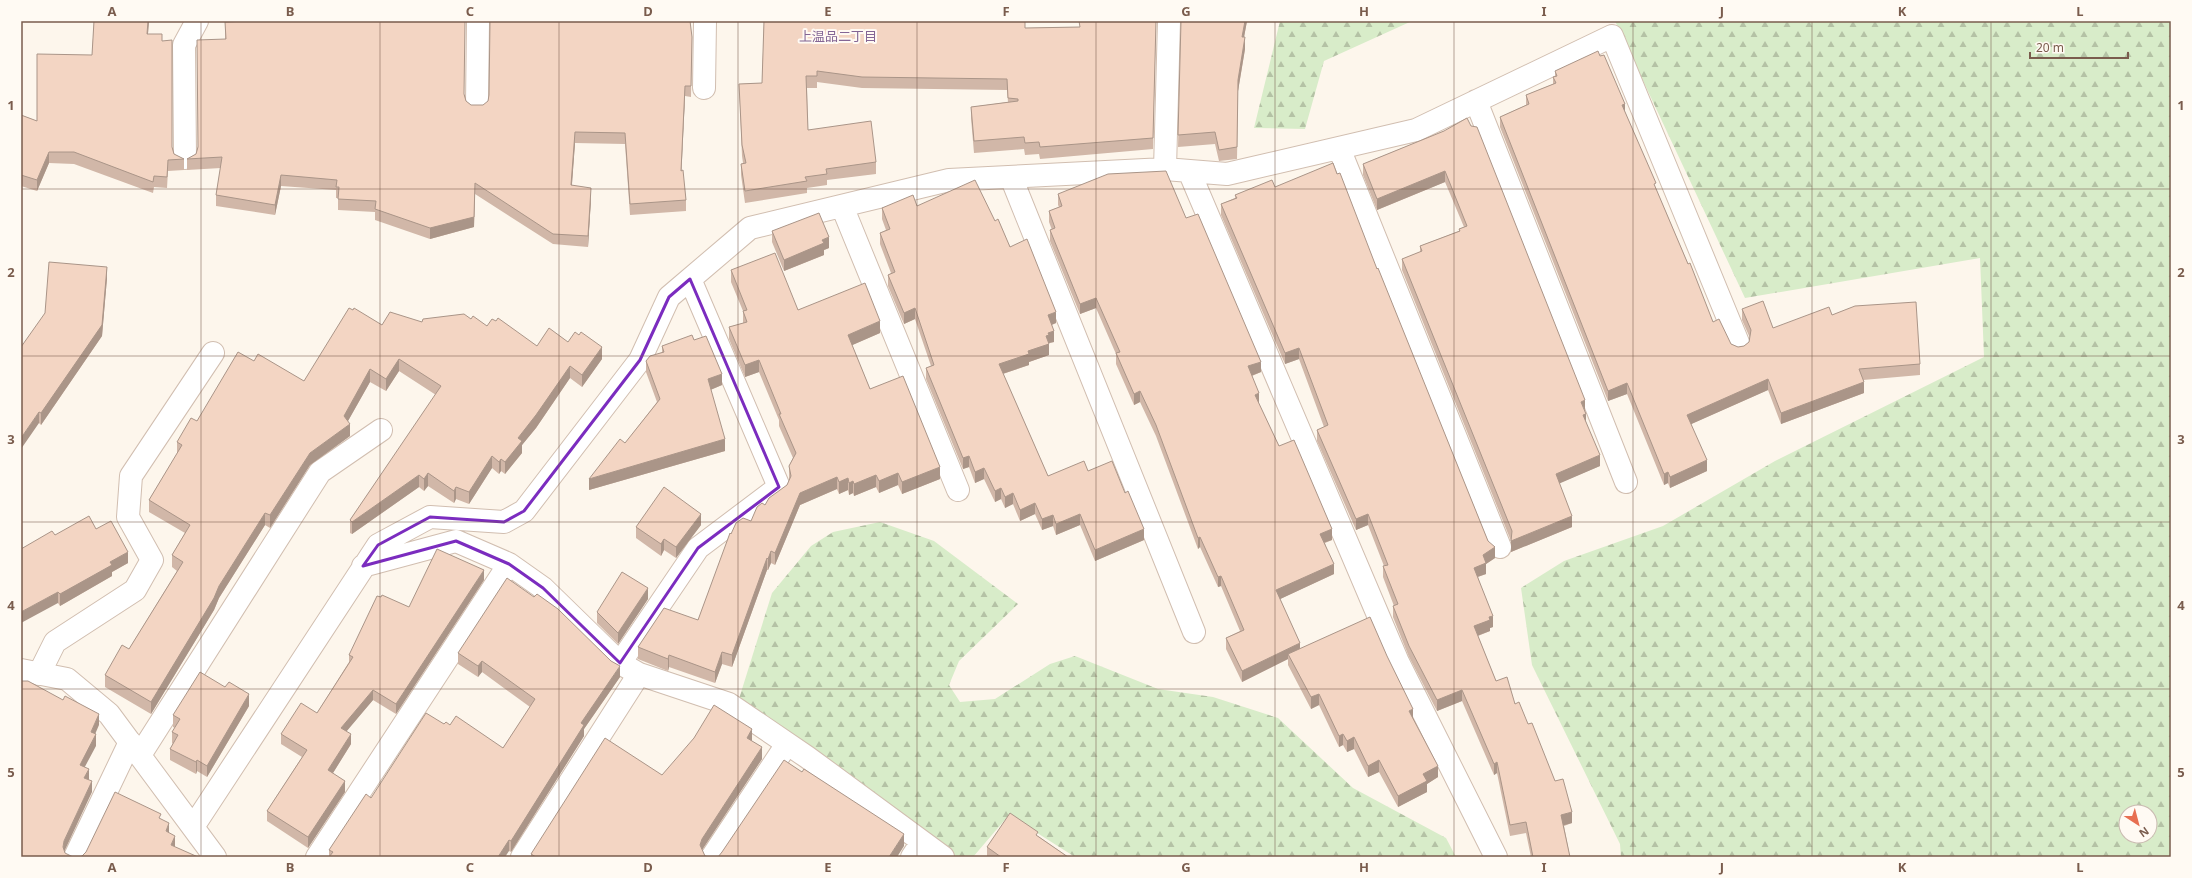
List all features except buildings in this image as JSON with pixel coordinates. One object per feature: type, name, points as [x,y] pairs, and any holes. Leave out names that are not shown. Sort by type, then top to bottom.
[{"type":"street","points":[[185,158],[184,45],[197,21]]},
{"type":"street","points":[[477,105],[478,21]]},
{"type":"street","points":[[704,88],[705,21]]},
{"type":"street","points":[[1165,168],[1169,21]]},
{"type":"street","points":[[193,827],[378,545],[430,517],[504,522],[524,511],[640,360],[668,297],[750,228],[949,180],[1165,168],[1227,174],[1416,130],[1612,36],[1740,346]]},
{"type":"street","points":[[1476,101],[1626,482]]},
{"type":"street","points":[[1339,148],[1500,547]]},
{"type":"street","points":[[1189,171],[1398,662],[1496,857]]},
{"type":"street","points":[[1011,177],[1194,632]]},
{"type":"street","points":[[842,206],[958,490]]},
{"type":"street","points":[[620,663],[698,548],[779,487],[690,279]]},
{"type":"street","points":[[213,353],[131,476],[128,517],[152,560],[135,590],[55,642],[30,672],[66,679],[109,714],[215,857]]},
{"type":"street","points":[[75,857],[135,748],[320,472],[381,430]]},
{"type":"street","points":[[363,566],[456,541],[509,564],[543,588],[620,663],[639,674],[729,704],[787,744],[917,849],[943,857]]},
{"type":"street","points":[[317,857],[509,564]]},
{"type":"street","points":[[522,857],[639,674]]},
{"type":"street","points":[[712,857],[787,744]]},
{"type":"highlighted area","points":[[690,279],[779,487],[698,548],[620,663],[543,588],[509,564],[456,541],[363,566],[378,545],[430,517],[504,522],[524,511],[640,360],[669,297]]},
{"type":"green space","points":[[1280,21],[1412,21],[1324,61],[1305,129],[1254,128]]},
{"type":"green space","points":[[1615,21],[2171,21],[2171,857],[1621,857],[1620,844],[1532,665],[1521,588],[1564,561],[1663,526],[1775,461],[1984,357],[1980,258],[1745,298]]},
{"type":"green space","points":[[880,522],[934,541],[1018,604],[959,661],[949,685],[960,702],[995,699],[1050,664],[1075,656],[1158,689],[1213,697],[1278,718],[1353,788],[1446,838],[1456,857],[1075,857],[1009,815],[973,857],[957,857],[738,702],[772,593],[811,546],[833,532]]},
{"type":"district","name":"上温品二丁目","points":[[838,36]]}]
